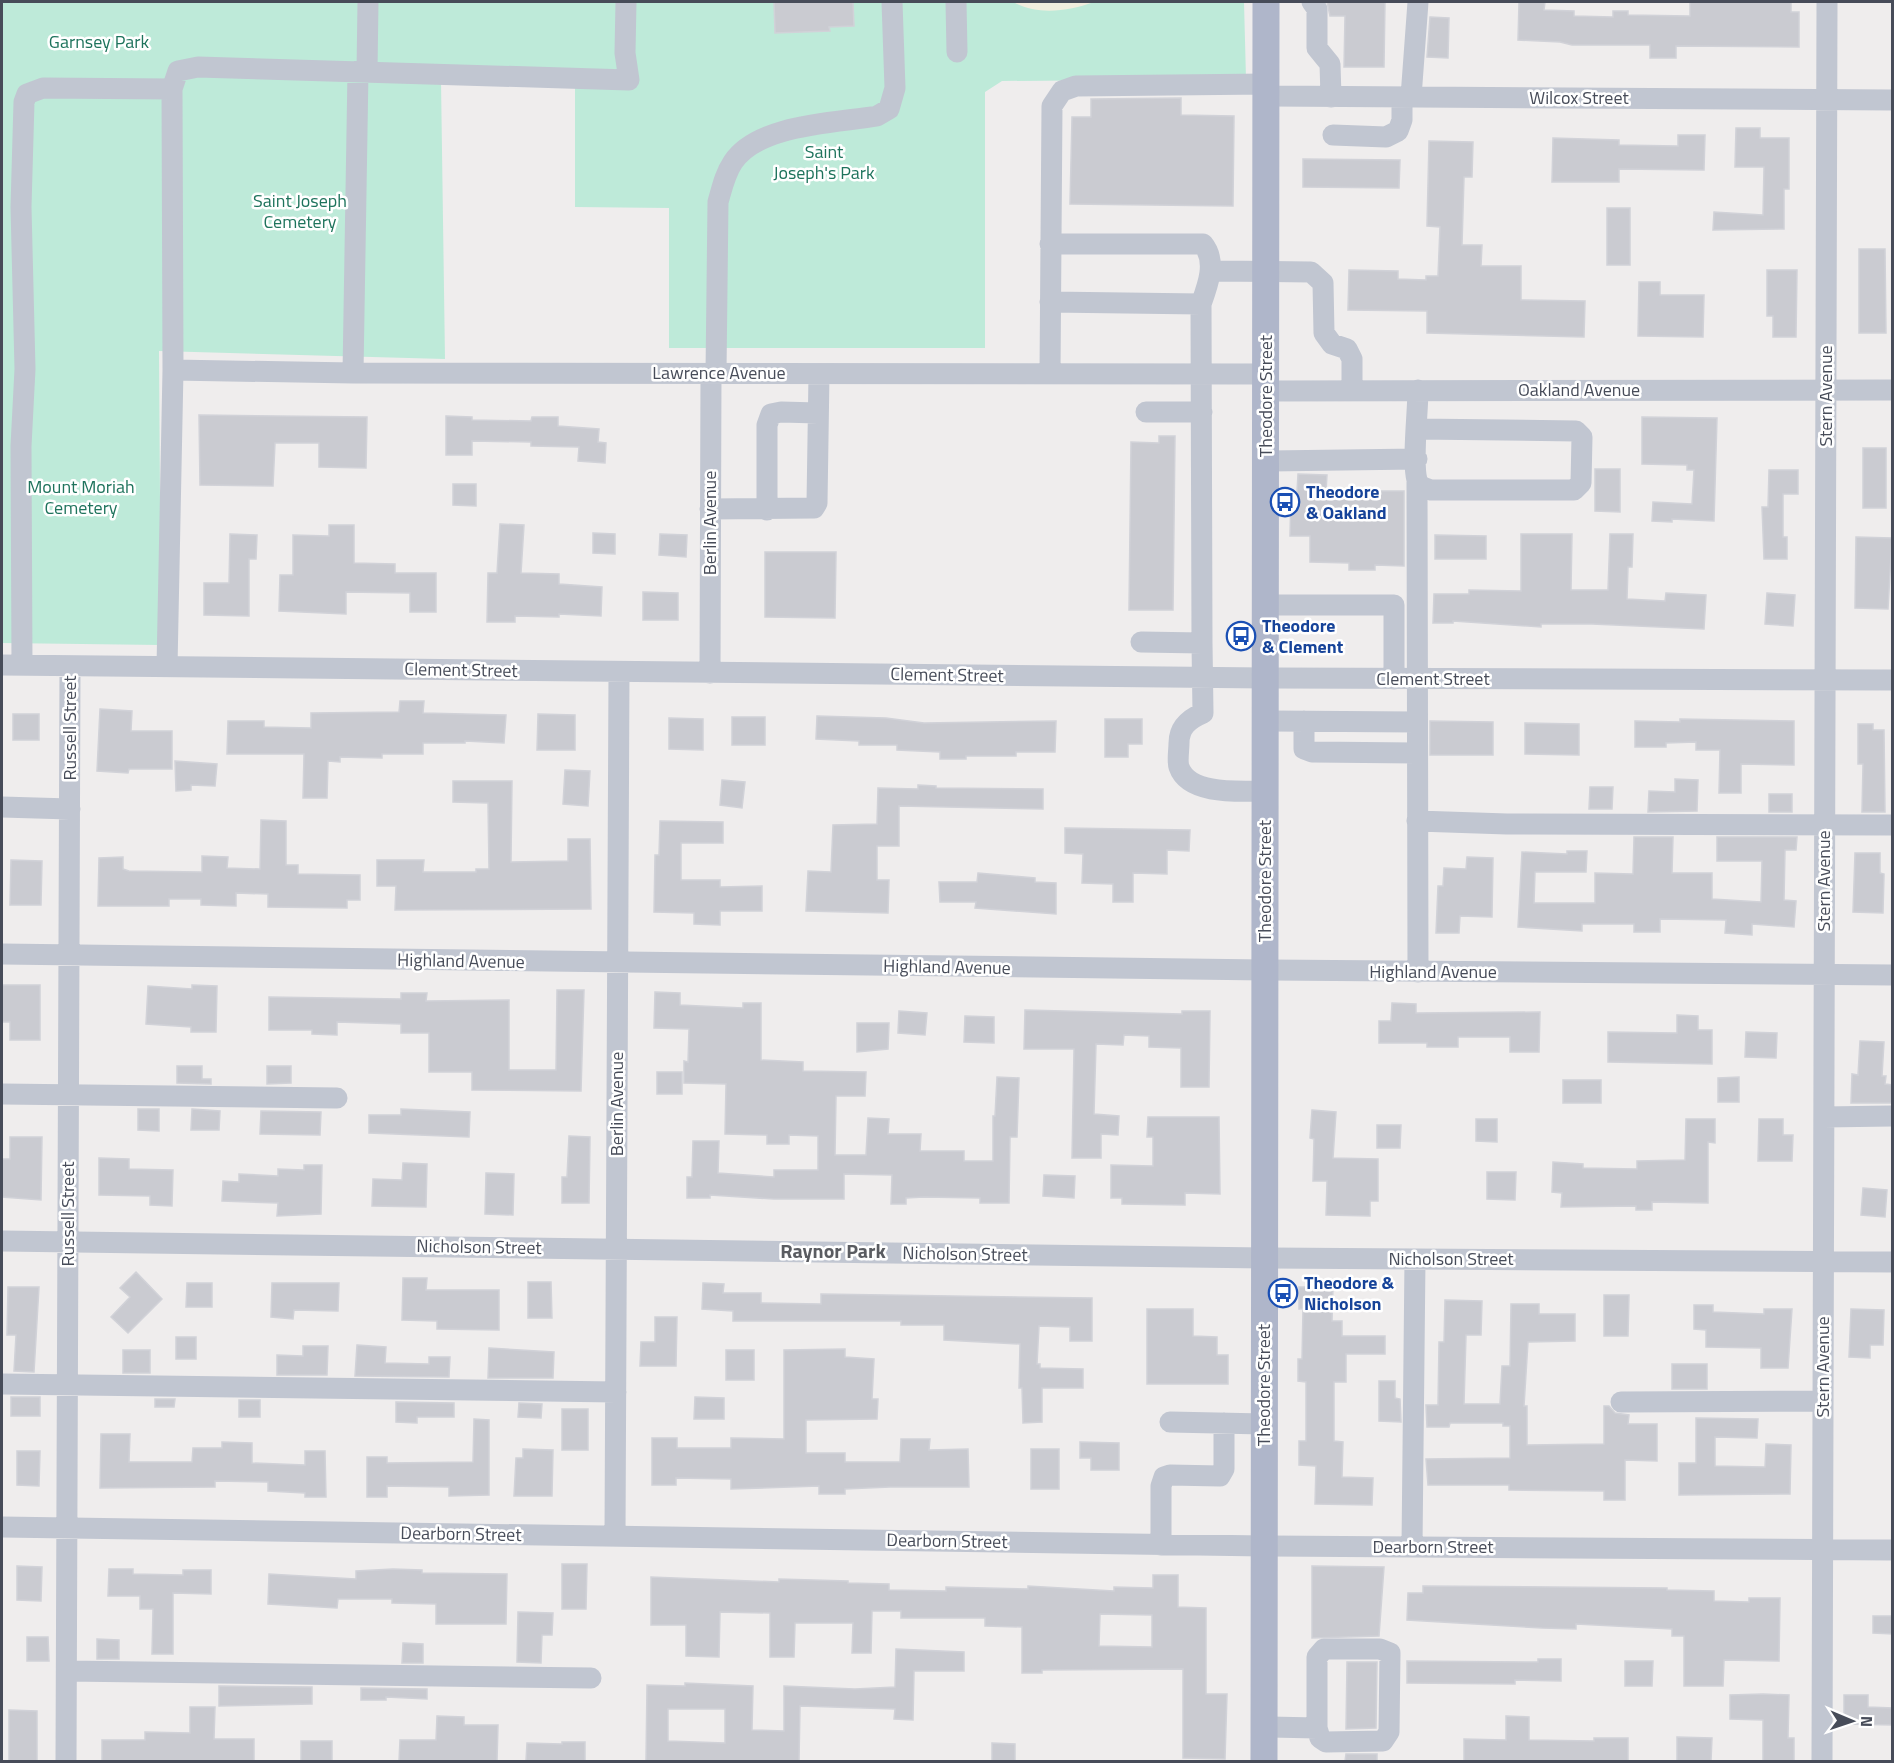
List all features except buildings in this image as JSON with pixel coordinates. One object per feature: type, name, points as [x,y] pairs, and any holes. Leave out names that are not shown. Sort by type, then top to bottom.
[{"type":"main road","name":"Theodore Street","points":[[1264,1761],[1266,2]]},
{"type":"street","points":[[353,373],[362,71],[368,2]]},
{"type":"street","points":[[167,667],[173,370],[172,89],[178,71],[198,67],[629,80],[625,53],[626,2]]},
{"type":"street","name":"Berlin Avenue","points":[[710,673],[710,509],[718,202],[724,181],[740,155],[765,138],[789,130],[877,116],[889,109],[895,88],[892,2]]},
{"type":"street","points":[[956,2],[957,52]]},
{"type":"street","points":[[1312,2],[1317,9],[1317,48],[1330,64],[1331,97]]},
{"type":"street","points":[[1333,135],[1386,136],[1398,131],[1407,97],[1418,2]]},
{"type":"street","name":"Stern Avenue","points":[[1822,1761],[1827,2]]},
{"type":"street","name":"Wilcox Street","points":[[1050,374],[1052,106],[1062,92],[1076,86],[1266,90],[1331,97],[1893,100]]},
{"type":"street","points":[[12,665],[25,369],[21,195],[24,102],[27,94],[43,88],[172,89]]},
{"type":"street","points":[[1050,244],[1203,244],[1209,261],[1202,304],[1203,713],[1189,719],[1179,735],[1179,767],[1197,785],[1216,790],[1265,791]]},
{"type":"street","points":[[1209,261],[1266,272],[1311,272],[1323,282],[1324,333],[1332,344],[1347,350],[1352,359],[1352,390]]},
{"type":"street","points":[[1050,302],[1202,304]]},
{"type":"street","name":"Lawrence Avenue","points":[[173,370],[353,373],[1202,374],[1266,382]]},
{"type":"street","points":[[710,509],[805,510],[814,508],[817,503],[819,374]]},
{"type":"street","name":"Oakland Avenue","points":[[1266,382],[1352,390],[1893,390]]},
{"type":"street","points":[[1418,390],[1416,753],[1419,972]]},
{"type":"street","points":[[767,510],[767,425],[771,414],[781,411],[818,413]]},
{"type":"street","points":[[1146,412],[1202,412]]},
{"type":"street","points":[[1417,429],[1576,431],[1582,437],[1581,483],[1574,490],[1431,490],[1423,488],[1417,470]]},
{"type":"street","points":[[1266,461],[1417,470]]},
{"type":"street","points":[[1266,605],[1394,606],[1394,679]]},
{"type":"street","points":[[1141,642],[1203,643]]},
{"type":"street","name":"Clement Street","points":[[12,665],[1203,678],[1893,680]]},
{"type":"street","name":"Russell Street","points":[[66,1761],[70,666]]},
{"type":"street","name":"Berlin Avenue","points":[[615,1536],[619,672]]},
{"type":"street","points":[[1265,721],[1416,722]]},
{"type":"street","points":[[1304,721],[1305,749],[1312,752],[1416,753]]},
{"type":"street","points":[[2,807],[70,809]]},
{"type":"street","points":[[1417,821],[1507,824],[1797,823],[1824,827],[1860,824],[1893,825]]},
{"type":"street","name":"Highland Avenue","points":[[2,954],[1419,972],[1893,975]]},
{"type":"street","points":[[2,1094],[338,1098]]},
{"type":"street","points":[[1824,1117],[1893,1116]]},
{"type":"street","name":"Nicholson Street","points":[[2,1241],[1264,1258],[1893,1262]]},
{"type":"street","points":[[1412,1547],[1414,1259]]},
{"type":"street","points":[[2,1384],[616,1392]]},
{"type":"street","points":[[1621,1402],[1823,1401]]},
{"type":"street","points":[[1170,1422],[1264,1424]]},
{"type":"street","points":[[1161,1545],[1161,1486],[1164,1477],[1170,1475],[1220,1476],[1224,1469],[1224,1424]]},
{"type":"street","name":"Dearborn Street","points":[[2,1527],[1161,1545],[1893,1550]]},
{"type":"street","points":[[1324,1649],[1380,1649],[1390,1653],[1389,1732],[1383,1741],[1326,1742],[1320,1738],[1317,1728],[1317,1657],[1324,1649]]},
{"type":"street","points":[[67,1671],[591,1678]]},
{"type":"street","points":[[1264,1727],[1317,1728]]},
{"type":"green space","points":[[2,2],[1244,2],[1246,79],[1002,81],[985,92],[985,348],[669,348],[669,208],[575,207],[575,85],[441,81],[445,359],[159,351],[161,645],[2,643]]},
{"type":"sand","points":[[1013,2],[1094,2],[1064,10],[1043,11]]},
{"type":"place","name":"Theodore & Oakland","points":[[1285,502]]},
{"type":"place","name":"Theodore & Clement","points":[[1241,636]]},
{"type":"place","name":"Theodore & Nicholson","points":[[1283,1293]]},
{"type":"district","name":"Raynor Park","points":[[833,1251]]},
{"type":"park label","name":"Garnsey Park","points":[[99,42]]},
{"type":"park label","name":"Saint Joseph's Park","points":[[824,162]]},
{"type":"park label","name":"Saint Joseph Cemetery","points":[[300,211]]},
{"type":"park label","name":"Mount Moriah Cemetery","points":[[81,497]]}]
